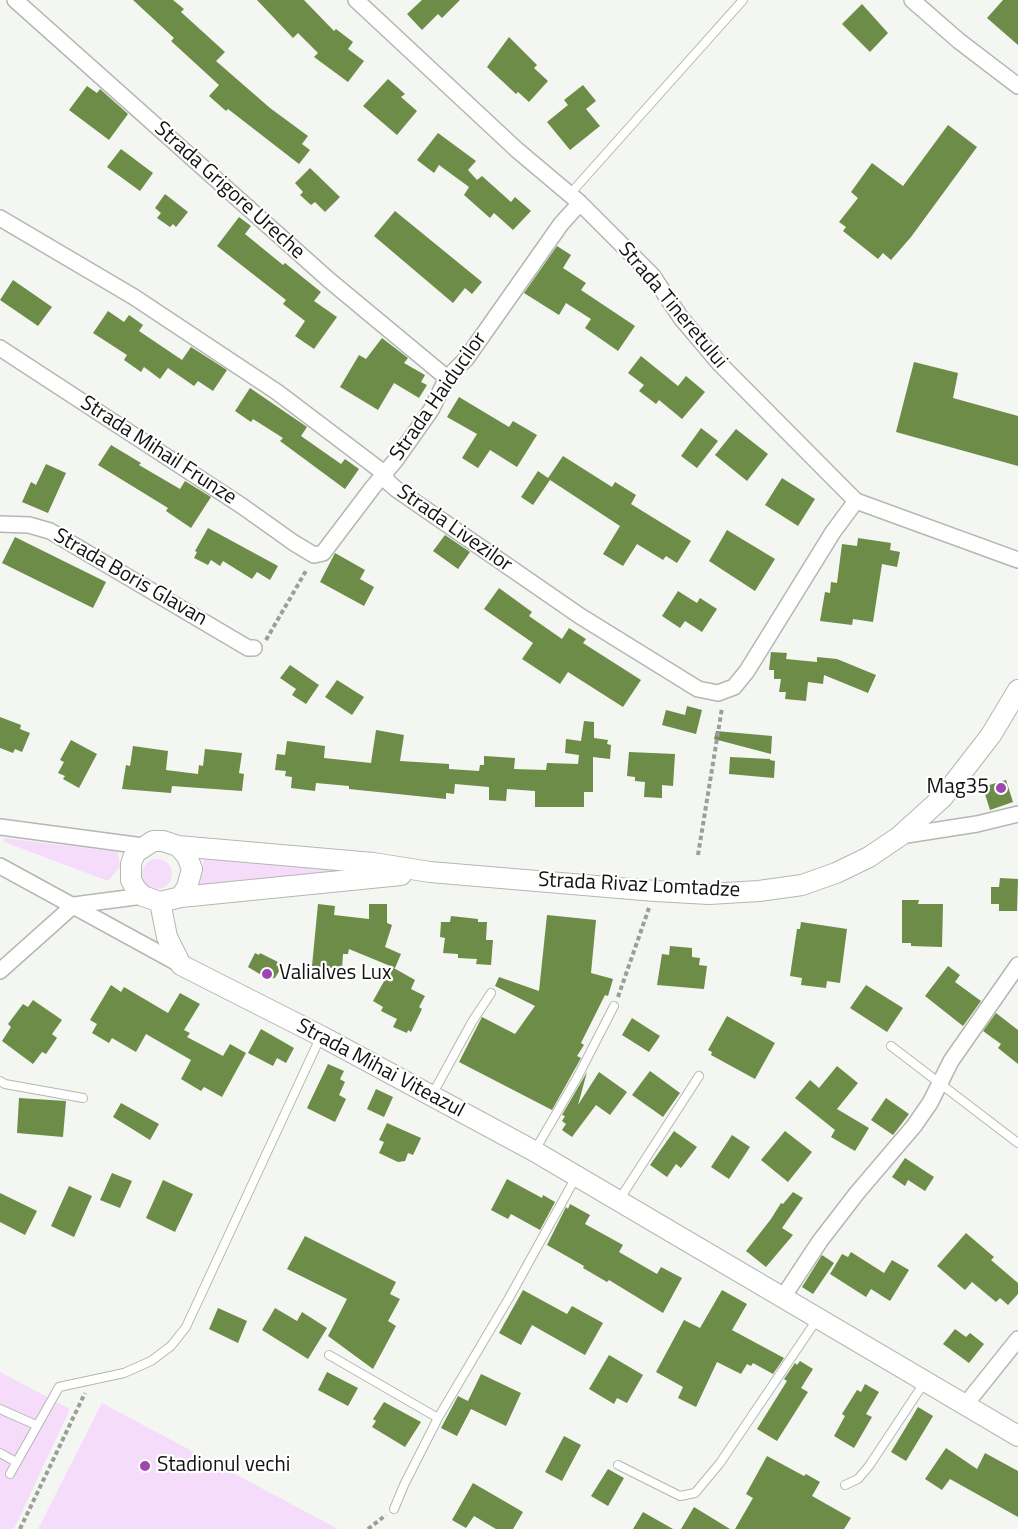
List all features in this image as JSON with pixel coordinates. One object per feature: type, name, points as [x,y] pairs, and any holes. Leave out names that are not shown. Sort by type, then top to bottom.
[{"type":"street","name":"Strada Grigore Ureche","points":[[15,0],[321,273],[447,378]]},
{"type":"street","name":"Strada Tineretului","points":[[356,0],[517,150],[575,198],[652,276],[681,318],[719,363],[856,501],[1018,560]]},
{"type":"street","points":[[912,0],[959,41],[1018,86]]},
{"type":"street","name":"Strada Haiducilor","points":[[314,555],[323,553],[332,543],[395,461],[431,410],[447,378],[466,359],[561,224],[575,198]]},
{"type":"street","name":"Strada Livezilor","points":[[0,218],[134,297],[277,392],[384,473],[388,482],[396,489],[580,616],[698,688],[718,693]]},
{"type":"street","name":"Strada Mihail Frunze","points":[[0,348],[314,555]]},
{"type":"street","points":[[718,693],[734,687],[747,671],[833,532],[856,501]]},
{"type":"street","name":"Strada Boris Glavan","points":[[0,524],[29,525],[50,531],[248,648],[254,648]]},
{"type":"street","name":"Strada Rivaz Lomtadze","points":[[178,846],[374,863],[430,872],[655,891],[709,894],[759,891],[802,885],[836,873],[868,857],[900,836],[943,797],[991,735],[1018,690]]},
{"type":"street","points":[[900,836],[977,824],[1018,814]]},
{"type":"street","points":[[0,827],[143,846]]},
{"type":"street","points":[[0,971],[74,905],[151,899],[180,897],[188,887],[192,869],[187,856],[178,846],[164,841],[153,841],[135,853],[130,874],[136,889],[151,899],[181,965]]},
{"type":"street","name":"Strada Mihai Viteazul","points":[[0,866],[181,965],[321,1036],[534,1151],[1018,1436]]},
{"type":"street","name":"Strada Rivaz Lomtadze","points":[[180,897],[430,872]]},
{"type":"street","points":[[783,1297],[820,1240],[857,1192],[914,1126],[930,1103],[951,1060],[1018,965]]},
{"type":"street","points":[[966,1404],[1018,1339]]},
{"type":"lane","points":[[575,198],[743,0]]},
{"type":"lane","points":[[432,1096],[491,993]]},
{"type":"lane","points":[[534,1151],[577,1078],[614,1006]]},
{"type":"lane","points":[[10,1474],[58,1387],[91,1382],[124,1373],[151,1361],[171,1346],[186,1327],[321,1036]]},
{"type":"lane","points":[[891,1046],[1018,1143]]},
{"type":"lane","points":[[619,1200],[699,1076]]},
{"type":"lane","points":[[0,1081],[5,1084],[83,1098]]},
{"type":"lane","points":[[394,1509],[438,1418],[509,1298],[576,1176]]},
{"type":"lane","points":[[618,1465],[680,1496],[695,1493],[720,1463],[818,1318]]},
{"type":"lane","points":[[329,1355],[438,1418]]},
{"type":"lane","points":[[845,1485],[858,1479],[869,1466],[926,1381]]},
{"type":"lane","points":[[0,1409],[36,1425]]},
{"type":"lane","points":[[0,1454],[16,1462]]},
{"type":"path","points":[[254,648],[270,636],[314,555]]},
{"type":"path","points":[[698,855],[722,706],[718,693]]},
{"type":"path","points":[[614,1006],[655,891]]},
{"type":"path","points":[[20,1529],[91,1382]]},
{"type":"path","points":[[368,1529],[394,1509]]},
{"type":"shaded area","points":[[4,838],[118,852],[120,867],[108,881],[4,842]]},
{"type":"shaded area","points":[[157,859],[168,863],[172,874],[168,885],[157,889],[146,885],[142,874],[146,863]]},
{"type":"shaded area","points":[[204,859],[344,865],[345,871],[199,885]]},
{"type":"shaded area","points":[[0,1372],[70,1409],[14,1529],[0,1529]]},
{"type":"shaded area","name":"Stadionul vechi","points":[[102,1403],[338,1529],[38,1529]]},
{"type":"building","points":[[133,0],[173,0],[184,9],[181,12],[225,52],[216,61],[270,108],[308,136],[302,144],[310,150],[299,164],[209,96],[219,85],[171,41],[174,38]]},
{"type":"building","points":[[257,0],[304,0],[334,31],[336,29],[353,42],[348,49],[364,61],[348,82],[314,57],[318,53],[298,33],[293,38]]},
{"type":"building","points":[[422,0],[460,0],[442,18],[438,14],[422,30],[407,14]]},
{"type":"building","points":[[1003,0],[1018,0],[1018,45],[987,18]]},
{"type":"building","points":[[862,4],[888,33],[870,52],[842,24]]},
{"type":"building","points":[[509,37],[537,65],[534,68],[548,81],[529,102],[518,92],[516,94],[487,67]]},
{"type":"building","points":[[388,79],[405,94],[401,97],[417,111],[397,135],[363,106]]},
{"type":"building","points":[[583,85],[596,101],[586,109],[600,126],[570,150],[547,122],[568,105],[564,100]]},
{"type":"building","points":[[87,86],[97,93],[100,89],[128,114],[109,140],[69,110]]},
{"type":"building","points":[[948,125],[977,147],[911,237],[891,260],[883,253],[878,259],[843,231],[846,227],[839,222],[858,198],[851,192],[872,163],[903,186]]},
{"type":"building","points":[[438,133],[476,161],[468,170],[477,180],[482,176],[511,202],[515,197],[531,211],[513,230],[494,213],[490,218],[464,195],[469,187],[439,165],[434,173],[417,160]]},
{"type":"building","points":[[121,149],[153,173],[140,191],[107,167]]},
{"type":"building","points":[[310,168],[340,197],[325,212],[315,202],[311,205],[300,195],[303,192],[295,183]]},
{"type":"building","points":[[165,194],[188,212],[176,227],[173,224],[170,227],[157,218],[161,213],[155,208]]},
{"type":"building","points":[[395,211],[482,282],[472,294],[465,288],[453,303],[374,236]]},
{"type":"building","points":[[239,217],[251,226],[245,234],[321,292],[314,301],[337,317],[314,349],[295,336],[305,321],[283,304],[286,300],[217,246]]},
{"type":"building","points":[[557,246],[571,255],[563,268],[586,283],[581,290],[635,326],[618,351],[585,328],[591,319],[566,303],[559,315],[524,293]]},
{"type":"building","points":[[13,280],[52,307],[38,326],[0,300]]},
{"type":"building","points":[[108,311],[124,322],[129,315],[143,325],[139,331],[182,360],[191,347],[227,370],[213,391],[198,381],[194,386],[168,368],[160,379],[144,367],[141,372],[124,360],[127,355],[93,333]]},
{"type":"building","points":[[382,338],[408,358],[404,363],[425,375],[421,382],[427,385],[419,398],[394,383],[378,410],[340,387],[359,355],[366,359]]},
{"type":"building","points":[[641,356],[678,386],[686,376],[705,392],[682,419],[659,400],[656,404],[639,391],[644,385],[628,373]]},
{"type":"building","points":[[914,362],[958,373],[953,398],[1018,416],[1018,466],[896,432]]},
{"type":"building","points":[[250,388],[307,427],[301,436],[341,464],[345,459],[359,469],[345,489],[280,441],[283,438],[253,419],[251,422],[235,411]]},
{"type":"building","points":[[459,397],[509,427],[513,421],[537,435],[517,467],[490,450],[478,468],[462,458],[477,434],[447,417]]},
{"type":"building","points":[[701,428],[718,441],[697,468],[681,456]]},
{"type":"building","points":[[736,429],[768,454],[747,481],[715,455]]},
{"type":"building","points":[[111,445],[141,463],[139,465],[180,489],[185,481],[211,497],[191,528],[166,511],[168,508],[98,465]]},
{"type":"building","points":[[563,456],[612,487],[615,482],[636,495],[631,504],[691,541],[677,563],[666,556],[663,560],[637,544],[623,566],[603,554],[620,526],[550,480],[533,505],[521,497],[538,471],[548,478]]},
{"type":"building","points":[[46,464],[66,473],[48,513],[22,502],[31,482],[36,485]]},
{"type":"building","points":[[782,478],[815,499],[798,526],[765,505]]},
{"type":"building","points":[[208,528],[278,566],[270,580],[257,572],[252,579],[223,561],[220,566],[211,560],[208,565],[194,558],[197,552],[195,551]]},
{"type":"building","points":[[727,530],[775,559],[755,591],[709,561]]},
{"type":"building","points":[[445,535],[470,552],[458,569],[433,551]]},
{"type":"building","points":[[15,537],[106,582],[93,608],[2,563]]},
{"type":"building","points":[[858,538],[891,543],[890,550],[900,552],[897,567],[882,564],[873,622],[853,619],[852,625],[820,621],[825,592],[830,593],[831,582],[837,583],[842,544],[857,546]]},
{"type":"building","points":[[335,553],[365,570],[360,579],[374,587],[364,606],[320,582]]},
{"type":"building","points":[[499,588],[532,612],[529,616],[562,639],[569,628],[586,639],[583,643],[641,680],[623,707],[568,672],[560,684],[522,659],[533,643],[484,609]]},
{"type":"building","points":[[678,591],[697,603],[700,598],[717,609],[702,632],[685,621],[680,628],[662,616]]},
{"type":"building","points":[[771,652],[787,653],[786,659],[817,662],[817,657],[837,659],[876,675],[868,693],[824,675],[823,684],[808,682],[806,701],[785,699],[786,692],[779,692],[781,679],[774,679],[774,670],[769,670]]},
{"type":"building","points":[[290,665],[319,685],[306,704],[292,695],[296,689],[280,678]]},
{"type":"building","points":[[337,680],[364,697],[352,715],[325,697]]},
{"type":"building","points":[[687,706],[702,710],[696,734],[662,725],[666,710],[685,715]]},
{"type":"building","points":[[0,717],[21,725],[20,729],[30,733],[22,752],[15,749],[13,753],[0,748]]},
{"type":"building","points":[[584,721],[594,722],[594,738],[608,740],[607,744],[611,745],[610,759],[593,757],[593,792],[584,792],[584,807],[535,807],[535,791],[507,789],[506,801],[489,800],[489,787],[455,784],[454,794],[446,793],[446,799],[349,789],[349,786],[316,783],[315,791],[291,788],[292,777],[285,776],[286,771],[275,770],[277,754],[285,755],[287,741],[325,746],[324,758],[371,763],[376,730],[404,735],[400,761],[449,764],[449,769],[479,771],[480,765],[484,765],[484,756],[515,758],[514,769],[546,770],[547,763],[578,764],[579,755],[565,753],[566,739],[581,741]]},
{"type":"building","points":[[716,731],[772,736],[771,754],[714,739]]},
{"type":"building","points":[[71,740],[97,754],[79,788],[63,779],[65,776],[58,773],[64,762],[60,760]]},
{"type":"building","points":[[133,746],[168,751],[166,770],[198,774],[199,765],[203,766],[205,749],[242,753],[239,773],[244,774],[242,791],[172,786],[171,793],[122,789],[126,765],[130,766]]},
{"type":"building","points":[[629,752],[675,754],[673,786],[662,785],[662,798],[644,797],[645,782],[635,781],[635,777],[627,776]]},
{"type":"building","points":[[730,757],[775,761],[774,778],[729,774]]},
{"type":"building","points":[[1006,780],[1013,802],[990,810],[984,791],[987,790],[986,786]]},
{"type":"building","points":[[1000,878],[1018,879],[1017,911],[999,911],[999,904],[991,904],[991,887],[999,887]]},
{"type":"building","points":[[902,900],[919,900],[918,904],[943,904],[942,947],[911,946],[911,943],[902,943]]},
{"type":"building","points":[[318,904],[335,906],[334,915],[369,919],[369,904],[387,904],[387,923],[392,925],[385,947],[401,954],[395,968],[349,949],[348,954],[343,954],[342,969],[312,966]]},
{"type":"building","points":[[547,915],[596,920],[591,973],[613,979],[608,996],[605,995],[581,1043],[584,1045],[577,1056],[581,1058],[552,1110],[459,1062],[482,1017],[515,1034],[535,1006],[495,986],[499,977],[539,991]]},
{"type":"building","points":[[451,916],[487,922],[486,940],[493,940],[491,965],[476,964],[477,959],[458,958],[458,954],[443,953],[445,938],[440,937],[441,922],[450,922]]},
{"type":"building","points":[[801,922],[847,929],[840,983],[827,981],[826,988],[801,985],[802,978],[790,976],[797,929],[800,929]]},
{"type":"building","points":[[670,946],[692,948],[692,957],[700,958],[699,965],[707,966],[704,989],[657,985],[662,954],[669,955]]},
{"type":"building","points":[[255,953],[259,955],[260,953],[278,962],[276,965],[281,968],[275,978],[268,979],[248,967]]},
{"type":"building","points":[[948,966],[960,975],[955,982],[981,1001],[963,1026],[925,996]]},
{"type":"building","points":[[392,967],[415,980],[411,989],[425,996],[419,1007],[422,1009],[411,1032],[408,1030],[407,1033],[393,1027],[397,1019],[381,1011],[383,1007],[373,1001]]},
{"type":"building","points":[[111,985],[121,992],[124,987],[168,1013],[180,993],[200,1004],[184,1030],[190,1033],[187,1037],[223,1056],[230,1044],[246,1053],[222,1097],[204,1087],[201,1091],[181,1079],[191,1060],[146,1034],[136,1052],[112,1038],[109,1043],[92,1033],[97,1024],[90,1020]]},
{"type":"building","points":[[866,985],[903,1008],[887,1032],[850,1008]]},
{"type":"building","points":[[33,1000],[62,1020],[52,1034],[57,1038],[46,1054],[42,1052],[33,1064],[2,1041],[11,1027],[8,1024],[23,1004],[28,1007]]},
{"type":"building","points":[[996,1013],[1018,1030],[1018,1064],[998,1048],[1001,1044],[983,1031]]},
{"type":"building","points":[[727,1016],[775,1043],[755,1079],[711,1055],[712,1052],[708,1050]]},
{"type":"building","points":[[632,1018],[660,1036],[649,1052],[622,1035]]},
{"type":"building","points":[[261,1029],[294,1048],[286,1063],[277,1058],[273,1066],[248,1053]]},
{"type":"building","points":[[328,1064],[344,1071],[340,1079],[345,1082],[339,1095],[346,1099],[335,1122],[307,1108]]},
{"type":"building","points":[[837,1066],[858,1083],[837,1109],[869,1128],[855,1151],[831,1137],[835,1130],[795,1098],[810,1080],[819,1088]]},
{"type":"building","points":[[650,1071],[680,1093],[663,1117],[632,1095]]},
{"type":"building","points":[[587,1072],[578,1105],[599,1072],[627,1092],[610,1115],[596,1105],[572,1137],[562,1130],[566,1124],[562,1121],[565,1116],[562,1115]]},
{"type":"building","points":[[376,1089],[393,1097],[384,1117],[367,1109]]},
{"type":"building","points":[[19,1098],[66,1101],[63,1137],[17,1133]]},
{"type":"building","points":[[886,1098],[909,1114],[893,1135],[871,1120]]},
{"type":"building","points":[[121,1103],[159,1124],[150,1140],[113,1117]]},
{"type":"building","points":[[387,1123],[421,1138],[413,1155],[408,1153],[405,1161],[398,1162],[379,1153],[384,1142],[379,1140]]},
{"type":"building","points":[[674,1131],[697,1147],[681,1168],[676,1164],[667,1177],[650,1165]]},
{"type":"building","points":[[785,1131],[812,1152],[788,1182],[761,1160]]},
{"type":"building","points":[[732,1135],[750,1147],[729,1179],[711,1167]]},
{"type":"building","points":[[905,1158],[934,1177],[925,1191],[908,1180],[905,1186],[892,1177]]},
{"type":"building","points":[[112,1173],[132,1181],[120,1208],[100,1200]]},
{"type":"building","points":[[507,1179],[542,1198],[543,1195],[555,1202],[540,1230],[511,1214],[508,1219],[491,1210]]},
{"type":"building","points":[[163,1180],[193,1194],[175,1232],[146,1218]]},
{"type":"building","points":[[69,1186],[92,1196],[74,1237],[51,1226]]},
{"type":"building","points":[[793,1192],[803,1198],[782,1228],[793,1235],[766,1267],[746,1251],[781,1203],[783,1204]]},
{"type":"building","points":[[0,1193],[37,1211],[25,1235],[0,1222]]},
{"type":"building","points":[[570,1204],[590,1215],[585,1224],[623,1245],[619,1252],[657,1274],[661,1267],[682,1278],[663,1313],[547,1245],[566,1207],[568,1209]]},
{"type":"building","points":[[966,1233],[994,1257],[991,1260],[1018,1283],[1018,1294],[1008,1305],[1000,1298],[996,1302],[972,1282],[965,1290],[937,1266]]},
{"type":"building","points":[[305,1236],[396,1282],[390,1294],[400,1299],[388,1321],[396,1326],[373,1369],[328,1336],[347,1299],[287,1269]]},
{"type":"building","points":[[851,1252],[884,1273],[892,1260],[909,1270],[890,1301],[871,1289],[866,1297],[830,1274],[842,1254],[848,1257]]},
{"type":"building","points":[[822,1255],[834,1263],[813,1294],[802,1287]]},
{"type":"building","points":[[523,1290],[567,1314],[572,1306],[603,1323],[585,1355],[532,1325],[521,1345],[499,1333]]},
{"type":"building","points":[[722,1290],[747,1304],[732,1330],[784,1358],[773,1374],[753,1363],[751,1366],[747,1364],[741,1374],[717,1362],[696,1407],[678,1398],[683,1387],[656,1372],[684,1320],[700,1328]]},
{"type":"building","points":[[218,1308],[247,1321],[238,1343],[209,1329]]},
{"type":"building","points":[[275,1308],[297,1321],[302,1312],[327,1328],[308,1359],[262,1330]]},
{"type":"building","points":[[955,1329],[966,1337],[970,1333],[984,1344],[969,1363],[943,1344]]},
{"type":"building","points":[[609,1355],[643,1375],[627,1403],[617,1398],[614,1404],[589,1389]]},
{"type":"building","points":[[800,1361],[813,1369],[801,1388],[808,1392],[777,1441],[757,1429],[787,1381],[784,1379],[795,1363],[797,1365]]},
{"type":"building","points":[[327,1372],[358,1388],[348,1406],[318,1390]]},
{"type":"building","points":[[481,1374],[521,1393],[506,1426],[471,1409],[457,1436],[441,1428],[458,1396],[468,1401]]},
{"type":"building","points":[[865,1384],[879,1392],[866,1414],[872,1417],[854,1448],[834,1436],[845,1416],[842,1414],[857,1390],[861,1392]]},
{"type":"building","points":[[384,1402],[421,1422],[405,1447],[372,1427],[376,1421],[373,1419]]},
{"type":"building","points":[[918,1407],[933,1416],[906,1461],[891,1452]]},
{"type":"building","points":[[564,1436],[581,1445],[562,1481],[545,1472]]},
{"type":"building","points":[[946,1448],[977,1469],[985,1453],[1018,1471],[1018,1517],[950,1479],[942,1490],[925,1479]]},
{"type":"building","points":[[767,1456],[820,1482],[812,1496],[851,1518],[844,1529],[735,1529],[753,1498],[746,1494]]},
{"type":"building","points":[[608,1469],[624,1478],[608,1506],[591,1496]]},
{"type":"building","points":[[473,1483],[523,1512],[513,1529],[496,1529],[474,1516],[466,1528],[452,1520]]},
{"type":"building","points":[[694,1507],[730,1529],[681,1529]]},
{"type":"building","points":[[643,1512],[673,1529],[633,1529]]},
{"type":"place","name":"Mag35","points":[[1001,788]]},
{"type":"place","name":"Valialves Lux","points":[[267,974]]},
{"type":"place","name":"Stadionul vechi","points":[[145,1466]]}]
